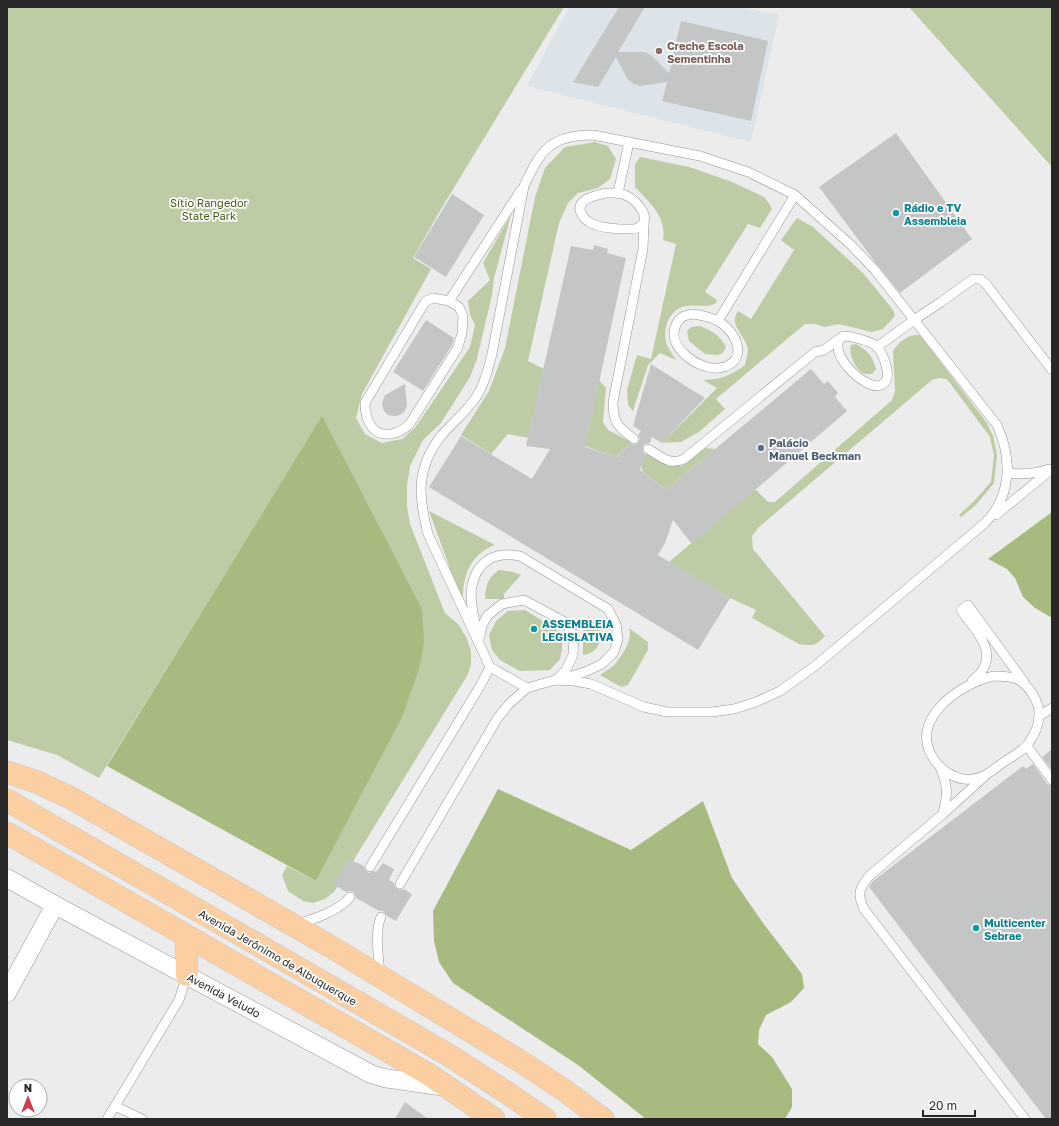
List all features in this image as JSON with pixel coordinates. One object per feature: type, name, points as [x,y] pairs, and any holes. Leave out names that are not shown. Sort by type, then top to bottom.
[{"type":"main road","points":[[7,772],[44,785],[71,798],[380,976],[520,1061],[564,1090],[603,1119]]},
{"type":"main road","name":"Avenida Jerônimo de Albuquerque","points":[[7,800],[447,1054],[545,1119]]},
{"type":"main road","points":[[7,833],[421,1070],[494,1119]]},
{"type":"main road","points":[[186,936],[187,975]]},
{"type":"main road","points":[[449,1088],[481,1119]]},
{"type":"street","name":"Avenida Veludo","points":[[7,878],[371,1074],[384,1078],[449,1088]]},
{"type":"street","points":[[7,993],[55,905]]},
{"type":"lane","points":[[449,301],[524,186],[536,161],[547,147],[560,140],[576,135],[593,136],[707,158],[748,172],[795,195],[851,245],[874,269],[997,424],[1004,440],[1009,473],[1039,473],[1052,468]]},
{"type":"lane","points":[[618,193],[629,142]]},
{"type":"lane","points":[[524,186],[487,374],[475,399],[442,435],[429,453],[423,470],[421,499],[428,534],[490,667],[527,688]]},
{"type":"lane","points":[[634,439],[620,429],[613,412],[613,402],[642,249],[645,219],[644,214],[637,203],[627,196],[618,193],[606,193],[590,198],[583,202],[580,208],[581,214],[589,222],[611,228],[635,230],[644,224]]},
{"type":"lane","points":[[718,321],[795,195]]},
{"type":"lane","points":[[877,347],[973,279],[980,279],[986,284],[1052,370]]},
{"type":"lane","points":[[433,298],[449,301],[459,307],[463,316],[462,334],[457,349],[409,425],[396,433],[384,434],[375,431],[368,422],[365,413],[365,404],[426,301],[433,298]]},
{"type":"lane","points":[[693,314],[718,321],[732,333],[738,352],[736,360],[730,365],[718,368],[701,366],[690,360],[680,350],[674,338],[674,329],[683,316],[693,314]]},
{"type":"lane","points":[[648,449],[669,462],[678,462],[684,459],[815,352],[824,350],[843,336],[859,339],[877,347],[885,362],[888,373],[884,384],[873,386],[860,380],[847,366],[839,354],[837,346],[839,339]]},
{"type":"lane","points":[[986,523],[999,505],[1004,492],[1007,462]]},
{"type":"lane","points":[[555,680],[591,684],[644,707],[667,712],[712,712],[734,709],[756,702],[780,691],[815,666],[1052,468]]},
{"type":"lane","points":[[400,884],[497,719],[508,705],[527,688],[585,672],[602,664],[614,652],[618,639],[616,624],[608,609],[520,556],[510,554],[495,555],[484,562],[477,573],[472,586],[472,602],[478,641]]},
{"type":"lane","points":[[478,641],[482,626],[487,616],[502,604],[524,600],[563,621],[574,635],[573,655],[566,670],[555,680]]},
{"type":"lane","points":[[943,814],[947,799],[947,789],[945,778],[940,767],[930,753],[927,743],[930,720],[940,706],[982,672],[987,655],[985,642],[961,610],[968,605],[1033,695],[1038,708],[1039,716],[1037,726],[1027,746],[985,776],[943,814],[869,876],[861,887],[860,896],[864,910],[1025,1119]]},
{"type":"lane","points":[[370,867],[479,688],[490,667]]},
{"type":"lane","points":[[965,687],[979,680],[993,676],[1006,676],[1016,679],[1026,685]]},
{"type":"lane","points":[[1039,716],[1052,708]]},
{"type":"lane","points":[[1027,746],[1052,780]]},
{"type":"lane","points":[[940,767],[960,778],[972,780],[985,776]]},
{"type":"lane","points":[[294,926],[319,917],[344,905],[350,897]]},
{"type":"lane","points":[[380,976],[378,925],[381,917]]},
{"type":"lane","points":[[107,1119],[179,1000],[187,975]]},
{"type":"lane","points":[[115,1106],[142,1119]]},
{"type":"shaded area","name":"Creche Escola Sementinha","points":[[569,7],[743,7],[779,15],[751,142],[527,86]]},
{"type":"green space","name":"Sítio Rangedor State Park","points":[[7,7],[564,7],[444,204],[413,258],[431,269],[362,394],[356,418],[365,434],[382,443],[402,439],[415,428],[470,347],[475,325],[470,315],[468,301],[490,280],[483,263],[511,215],[494,278],[492,295],[477,359],[470,377],[441,423],[423,440],[410,466],[407,486],[407,506],[410,524],[445,613],[459,625],[466,637],[471,651],[471,665],[467,676],[334,892],[325,899],[313,903],[303,901],[288,891],[282,875],[287,866],[316,881],[402,718],[419,670],[322,417],[99,778],[57,755],[7,740]]},
{"type":"green space","points":[[909,7],[1052,7],[1052,167]]},
{"type":"green space","points":[[595,142],[608,146],[616,159],[610,179],[598,188],[578,193],[568,203],[559,223],[528,361],[544,369],[528,438],[508,434],[491,454],[461,435],[489,391],[505,348],[535,197],[545,168],[565,147]]},
{"type":"green space","points":[[640,157],[689,167],[732,182],[764,197],[772,209],[760,228],[748,224],[705,292],[717,300],[716,303],[708,306],[682,307],[669,318],[665,330],[666,342],[676,360],[660,353],[648,365],[633,411],[628,405],[627,390],[637,355],[651,359],[676,244],[663,240],[664,232],[660,217],[652,205],[635,187],[635,164]]},
{"type":"green space","points":[[797,218],[813,227],[864,274],[893,310],[895,316],[883,329],[872,332],[839,324],[824,327],[815,324],[805,324],[716,399],[725,409],[699,432],[681,442],[662,443],[717,388],[703,380],[716,379],[726,376],[745,365],[748,349],[736,326],[735,316],[738,311],[751,319],[794,250],[781,240]]},
{"type":"green space","points":[[699,326],[711,331],[721,339],[726,347],[723,353],[717,355],[705,354],[689,341],[687,331],[691,327]]},
{"type":"green space","points":[[919,335],[923,339],[987,423],[993,436],[997,455],[994,483],[976,505],[961,517],[959,515],[991,482],[994,455],[990,437],[950,383],[946,379],[939,378],[932,380],[759,527],[752,536],[753,549],[825,636],[819,642],[811,645],[799,644],[752,618],[756,610],[730,598],[669,562],[755,489],[768,502],[775,502],[892,400],[895,391],[893,351],[902,340]]},
{"type":"green space","points":[[856,344],[867,351],[873,360],[876,369],[872,374],[865,374],[856,366],[850,349],[851,345]]},
{"type":"green space","points":[[599,380],[606,388],[603,422],[608,430],[631,442],[616,457],[585,446]]},
{"type":"green space","points":[[322,416],[422,609],[424,643],[419,670],[402,718],[316,881],[107,766]]},
{"type":"green space","points":[[705,448],[715,449],[666,490],[642,471],[642,465],[646,453],[668,466],[682,466]]},
{"type":"green space","points":[[429,511],[495,545],[486,549],[479,555],[469,568],[464,585],[463,604]]},
{"type":"green space","points":[[1052,512],[1052,618],[1035,608],[1023,597],[1015,578],[1007,569],[988,559]]},
{"type":"green space","points":[[499,570],[521,575],[504,594],[504,599],[485,599],[488,583],[492,576]]},
{"type":"green space","points":[[525,610],[556,629],[562,637],[560,659],[550,670],[520,671],[500,660],[492,650],[489,635],[496,621],[508,611]]},
{"type":"green space","points":[[588,617],[598,626],[600,638],[599,644],[595,649],[590,653],[583,655],[583,630],[587,628]]},
{"type":"green space","points":[[629,628],[648,642],[648,650],[628,685],[621,687],[600,675],[614,665],[622,655],[630,637]]},
{"type":"green space","points":[[498,789],[631,850],[703,801],[732,878],[763,923],[802,974],[804,988],[791,1002],[766,1015],[759,1030],[758,1044],[772,1057],[792,1089],[792,1107],[785,1119],[646,1119],[578,1065],[453,983],[439,962],[434,941],[433,911]]},
{"type":"building","points":[[619,7],[645,7],[618,52],[645,52],[651,55],[669,73],[681,21],[768,41],[751,121],[662,101],[667,82],[640,86],[634,84],[628,80],[616,57],[598,87],[573,82]]},
{"type":"building","name":"Rádio e TV Assembleia","points":[[896,133],[972,239],[900,293],[819,187]]},
{"type":"building","points":[[452,194],[484,215],[446,277],[414,257]]},
{"type":"building","name":"Palácio Manuel Beckman","points":[[594,245],[608,249],[607,253],[626,258],[585,447],[617,457],[630,443],[634,445],[638,443],[640,439],[638,435],[641,431],[633,426],[651,364],[705,398],[662,443],[652,437],[650,443],[643,446],[643,452],[646,455],[640,470],[666,490],[811,369],[824,384],[828,381],[838,393],[835,397],[847,411],[692,544],[673,520],[665,543],[658,555],[730,598],[698,650],[429,487],[461,436],[532,479],[550,449],[526,446],[571,246],[593,250]]},
{"type":"building","points":[[426,320],[454,338],[452,345],[423,391],[393,372]]},
{"type":"building","points":[[405,384],[407,406],[404,412],[400,415],[388,415],[384,411],[382,405],[385,395]]},
{"type":"building","points":[[1052,749],[1052,770],[1042,757]]},
{"type":"building","name":"Multicenter Sebrae","points":[[1033,764],[1047,784],[1052,786],[1052,1119],[1046,1119],[869,887],[873,881],[1023,766],[1026,769]]},
{"type":"building","points":[[349,859],[364,866],[365,870],[369,873],[374,871],[376,872],[383,863],[394,869],[389,880],[394,883],[395,887],[400,890],[404,889],[412,894],[396,921],[387,916],[383,911],[379,911],[356,898],[354,892],[346,892],[333,884]]},
{"type":"building","points":[[405,1102],[428,1119],[395,1119]]},
{"type":"place","name":"Creche Escola Sementinha","points":[[659,51]]},
{"type":"place","name":"Rádio e TV Assembleia","points":[[896,213]]},
{"type":"place","name":"Palácio Manuel Beckman","points":[[761,448]]},
{"type":"place","name":"ASSEMBLEIA LEGISLATIVA","points":[[534,629]]},
{"type":"place","name":"Multicenter Sebrae","points":[[976,928]]}]
